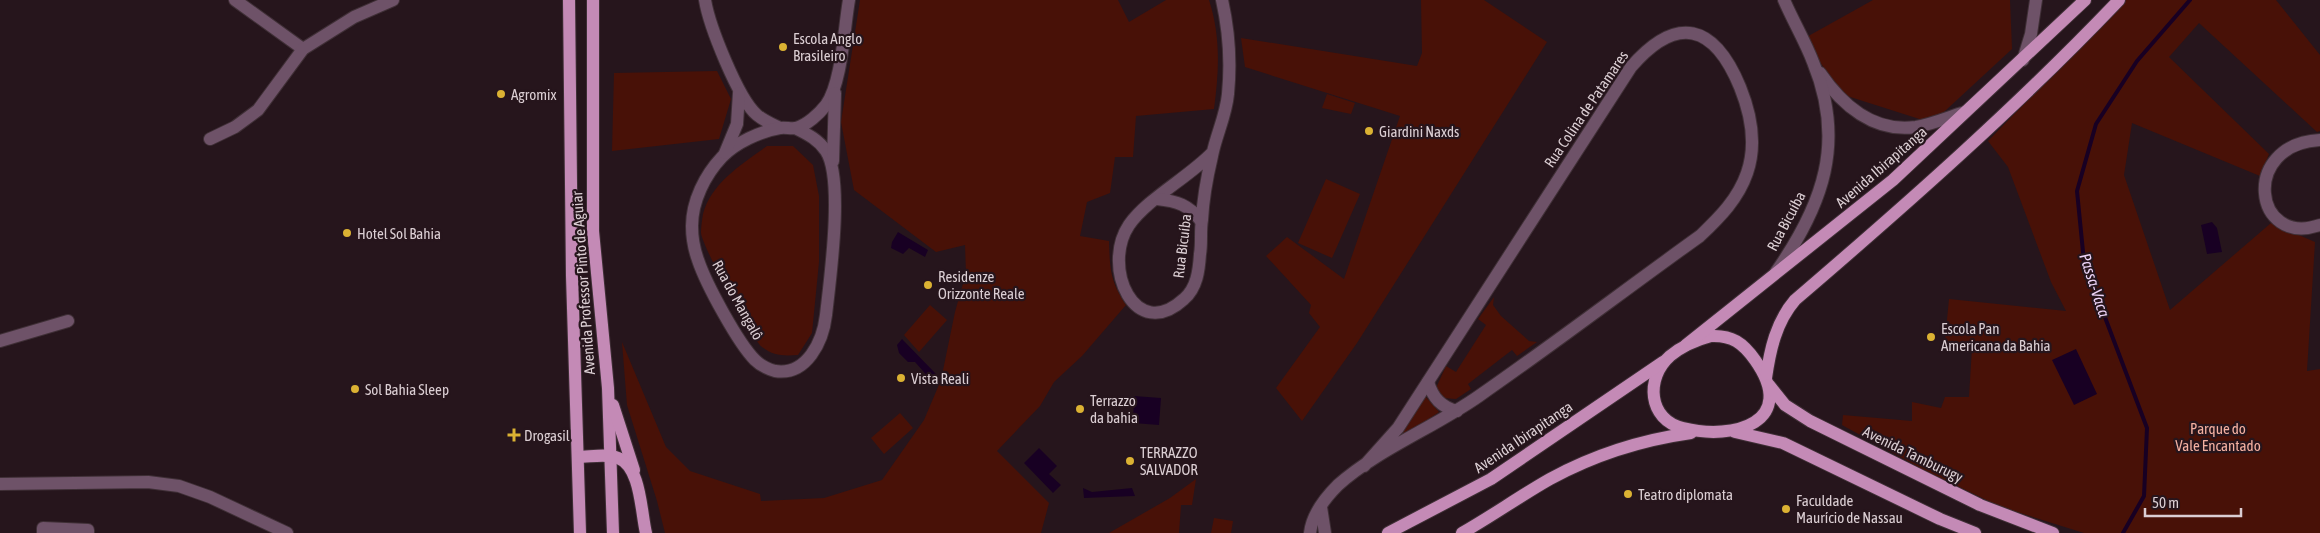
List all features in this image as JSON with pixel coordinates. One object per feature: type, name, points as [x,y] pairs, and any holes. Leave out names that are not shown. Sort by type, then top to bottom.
[{"type":"main road","name":"Avenida Professor Pinto de Aguiar","points":[[570,0],[572,276],[580,533]]},
{"type":"main road","name":"Avenida Professor Pinto de Aguiar","points":[[592,0],[593,230],[608,388],[613,533]]},
{"type":"main road","name":"Avenida Ibirapitanga","points":[[1686,345],[1886,186],[1930,147],[2085,0]]},
{"type":"main road","points":[[1730,432],[1749,426],[1763,414],[1770,400],[1768,381],[1771,350],[1786,310],[1795,300],[1881,228],[1982,137],[2119,0]]},
{"type":"main road","points":[[1702,432],[1670,424],[1660,415],[1656,407],[1653,398],[1655,383],[1669,357],[1686,345],[1711,336],[1733,338],[1748,350],[1768,381]]},
{"type":"main road","name":"Avenida Ibirapitanga","points":[[1388,533],[1491,479],[1669,357]]},
{"type":"main road","name":"Avenida Tamburugy","points":[[1768,381],[1785,405],[1810,420],[1980,505],[2053,533]]},
{"type":"main road","points":[[608,388],[637,482],[646,533]]},
{"type":"main road","points":[[1462,533],[1548,480],[1588,460],[1642,443],[1702,432],[1730,432],[1762,437],[1791,446],[1910,505],[1975,533]]},
{"type":"main road","points":[[578,457],[611,456],[624,461],[637,482]]},
{"type":"street","points":[[235,0],[303,49]]},
{"type":"street","points":[[210,139],[235,127],[258,110],[303,49],[354,17],[391,0]]},
{"type":"street","name":"Rua do Mangalô","points":[[705,0],[714,30],[738,90],[756,114],[780,128]]},
{"type":"street","name":"Rua do Mangalô","points":[[833,166],[826,151],[818,141],[795,128],[780,128],[744,142],[724,155],[710,171],[695,206],[692,224],[695,252],[706,280],[744,347],[756,362],[769,370],[782,372],[794,369],[806,361],[816,348],[825,319],[834,211],[835,88],[849,0]]},
{"type":"street","name":"Rua Bicuíba","points":[[1212,153],[1202,164],[1138,213],[1128,226],[1122,240],[1119,275],[1125,292],[1132,303],[1145,310],[1158,312],[1172,308],[1185,299],[1195,285],[1201,246],[1201,221],[1212,153],[1222,124],[1228,96],[1229,41],[1222,0]]},
{"type":"street","name":"Rua Bicuíba","points":[[1773,276],[1808,222],[1819,194],[1826,167],[1829,141],[1826,111],[1813,62],[1784,0]]},
{"type":"street","points":[[2023,60],[2031,34],[2036,0]]},
{"type":"street","name":"Rua Colina de Patamares","points":[[1310,533],[1320,504],[1340,484],[1364,466],[1457,411],[1700,236],[1730,206],[1747,172],[1752,152],[1752,133],[1748,112],[1732,67],[1720,50],[1708,40],[1694,34],[1680,33],[1667,36],[1654,43],[1631,67],[1398,428],[1364,466]]},
{"type":"street","name":"Rua Bicuíba","points":[[1813,62],[1844,102],[1860,115],[1876,122],[1894,127],[1915,127],[1965,112]]},
{"type":"street","name":"Rua do Mangalô","points":[[795,128],[818,114],[835,88]]},
{"type":"street","name":"Rua do Mangalô","points":[[724,155],[737,124],[738,90]]},
{"type":"street","points":[[2320,140],[2290,148],[2278,156],[2269,166],[2264,191],[2272,212],[2284,224],[2300,228],[2320,224]]},
{"type":"street","points":[[1157,199],[1178,202],[1188,206],[1201,221]]},
{"type":"street","points":[[0,341],[68,322]]},
{"type":"street","points":[[1428,382],[1431,391],[1441,404],[1457,411]]},
{"type":"street","points":[[0,484],[148,482],[179,486],[210,497],[287,533]]},
{"type":"street","points":[[1320,504],[1325,533]]},
{"type":"street","points":[[42,533],[43,528],[88,530],[88,533]]},
{"type":"green space","points":[[860,0],[1118,0],[1129,22],[1166,0],[1209,0],[1216,27],[1218,54],[1214,109],[1136,116],[1133,157],[1115,157],[1110,193],[1087,202],[1080,236],[1109,241],[1112,274],[1117,289],[1126,305],[1082,356],[1054,382],[1040,406],[997,451],[1049,503],[1041,533],[665,533],[627,405],[622,342],[666,447],[690,471],[760,494],[761,501],[824,498],[882,480],[924,420],[941,380],[955,312],[966,273],[965,245],[936,252],[854,190],[841,122]]},
{"type":"green space","points":[[1421,0],[1484,0],[1547,42],[1357,343],[1302,421],[1276,388],[1320,327],[1309,313],[1311,305],[1266,256],[1287,237],[1344,279],[1400,116],[1245,67],[1241,38],[1417,66],[1422,53]]},
{"type":"green space","points":[[1873,0],[2010,0],[2012,49],[1932,123],[1844,95],[1803,39]]},
{"type":"green space","name":"Parque do Vale Encantado","points":[[2125,0],[2276,0],[2320,55],[2320,131],[2317,132],[2199,23],[2169,57],[2269,154],[2260,176],[2132,123],[2124,175],[2170,310],[2271,223],[2315,242],[2307,371],[2320,369],[2320,533],[2084,533],[2001,507],[1924,470],[1842,425],[1843,415],[1912,421],[1912,402],[1941,408],[1945,397],[1969,397],[1972,348],[1945,341],[1949,299],[2066,311],[2051,282],[2008,167],[1988,141]]},
{"type":"green space","points":[[717,71],[731,99],[719,139],[612,151],[614,73]]},
{"type":"green space","points":[[1327,94],[1355,103],[1351,114],[1322,108]]},
{"type":"green space","points":[[767,146],[793,146],[813,165],[819,196],[819,262],[812,333],[798,355],[775,354],[766,350],[757,341],[718,273],[701,233],[703,214],[713,193],[729,175]]},
{"type":"green space","points":[[1326,179],[1360,194],[1332,258],[1298,243]]},
{"type":"green space","points":[[1494,297],[1493,305],[1501,316],[1529,341],[1537,342],[1517,356],[1512,350],[1468,384],[1471,389],[1456,399],[1443,398],[1436,388],[1446,366],[1456,372],[1486,325],[1478,319]]},
{"type":"green space","points":[[930,305],[947,320],[919,352],[904,335]]},
{"type":"green space","points":[[1426,397],[1439,412],[1395,443],[1407,421]]},
{"type":"green space","points":[[900,413],[913,428],[884,454],[871,438]]},
{"type":"green space","points":[[1196,479],[1192,505],[1181,505],[1179,533],[1109,533],[1170,498]]},
{"type":"green space","points":[[1214,518],[1233,521],[1231,533],[1211,533]]},
{"type":"shaded area","points":[[2212,222],[2217,228],[2222,252],[2207,254],[2201,225]]},
{"type":"shaded area","points":[[898,232],[928,250],[925,257],[909,248],[903,254],[891,248]]},
{"type":"shaded area","points":[[902,339],[936,374],[930,379],[915,362],[908,362],[899,353],[897,345]]},
{"type":"shaded area","points":[[2076,349],[2097,394],[2074,405],[2052,360]]},
{"type":"shaded area","points":[[1134,396],[1161,398],[1159,425],[1133,423]]},
{"type":"shaded area","points":[[1039,448],[1057,466],[1049,474],[1061,485],[1053,493],[1024,463]]},
{"type":"shaded area","points":[[1083,488],[1092,492],[1132,488],[1135,496],[1084,498]]},
{"type":"waterway","name":"Passa-Vaca","points":[[2123,533],[2144,496],[2147,428],[2084,262],[2077,191],[2096,124],[2137,61],[2190,0]]},
{"type":"place","name":"Escola Anglo Brasileiro","points":[[783,47]]},
{"type":"place","name":"Agromix","points":[[501,94]]},
{"type":"place","name":"Giardini Naxds","points":[[1369,131]]},
{"type":"place","name":"Hotel Sol Bahia","points":[[347,233]]},
{"type":"place","name":"Residenze Orizzonte Reale","points":[[928,285]]},
{"type":"place","name":"Escola Pan Americana da Bahia","points":[[1931,337]]},
{"type":"place","name":"Vista Reali","points":[[901,378]]},
{"type":"place","name":"Sol Bahia Sleep","points":[[355,389]]},
{"type":"place","name":"Terrazzo da bahia","points":[[1080,409]]},
{"type":"place","name":"Drogasil","points":[[514,435]]},
{"type":"place","name":"TERRAZZO SALVADOR","points":[[1130,461]]},
{"type":"place","name":"Teatro diplomata","points":[[1628,494]]},
{"type":"place","name":"Faculdade Maurício de Nassau","points":[[1786,509]]}]
